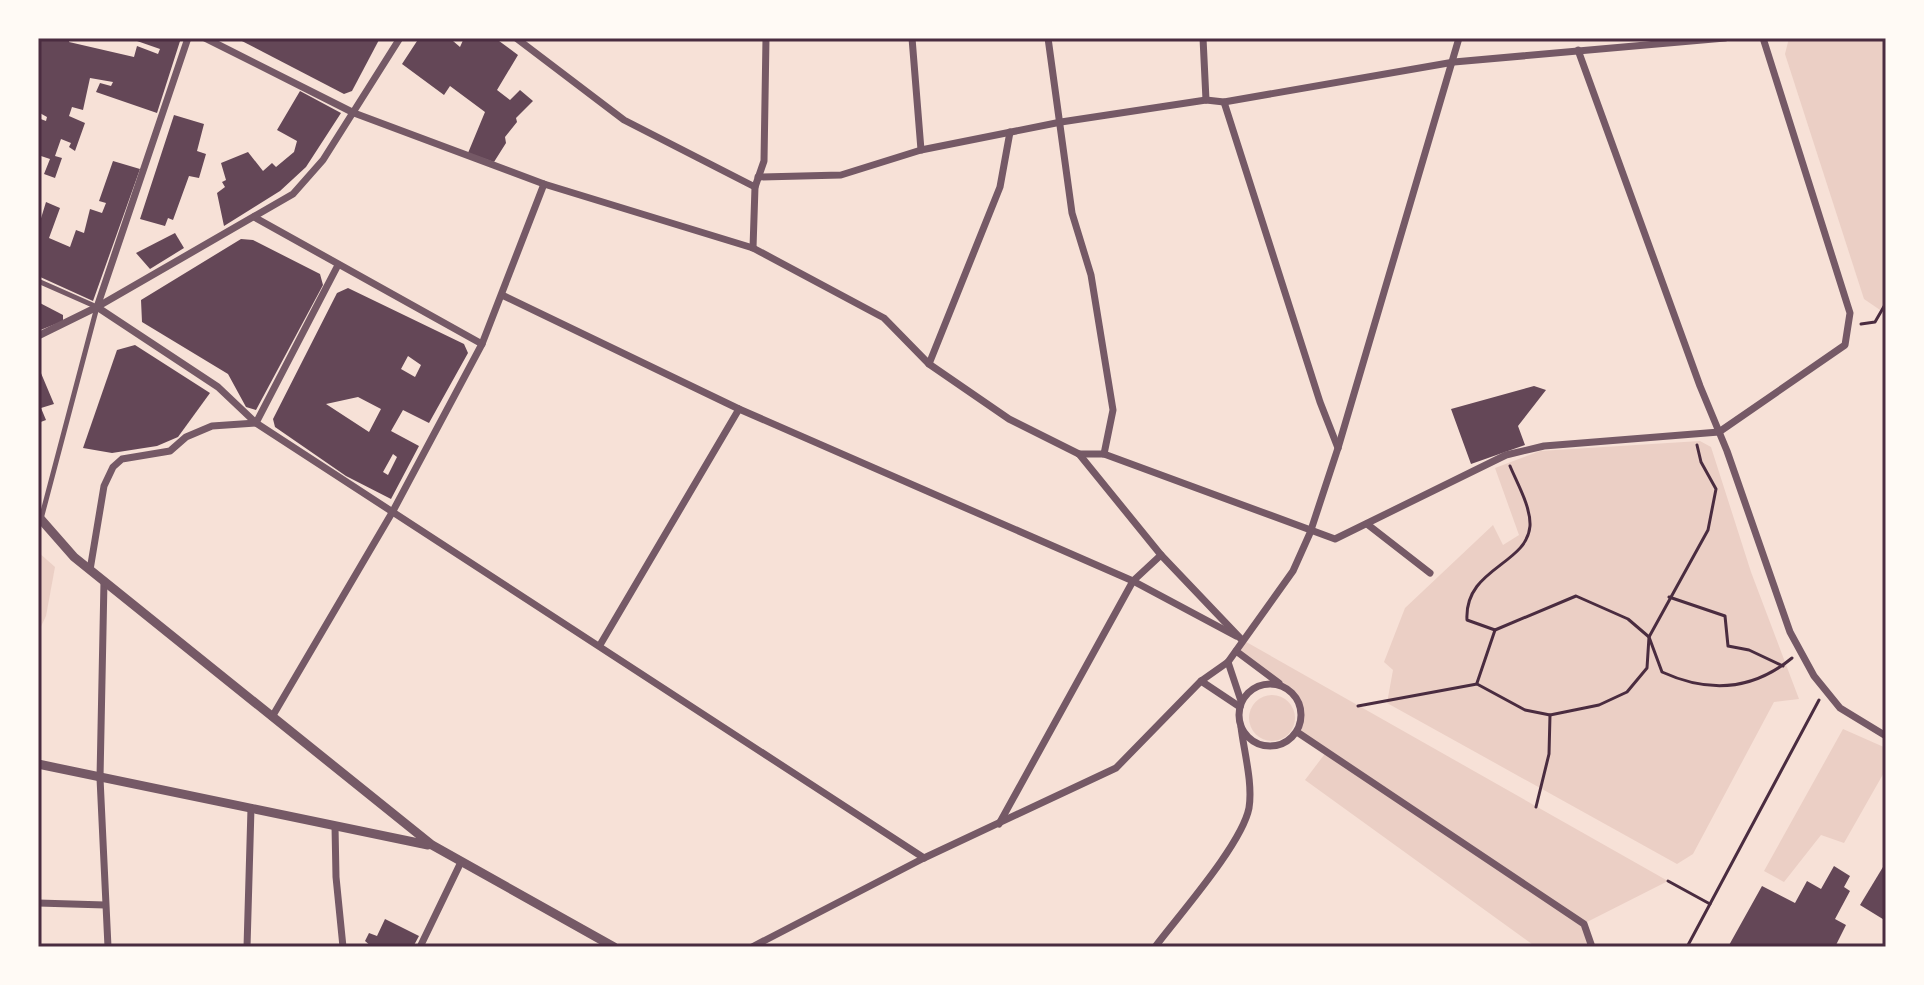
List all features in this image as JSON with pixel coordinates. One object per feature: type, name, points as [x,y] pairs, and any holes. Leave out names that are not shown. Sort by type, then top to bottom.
[{"type":"street","points":[[188,38],[97,307],[40,518],[74,557],[432,845],[614,947]]},
{"type":"street","points":[[205,38],[354,113],[544,184],[753,248],[884,318],[929,364],[1009,419],[1079,454],[1161,555],[1241,639]]},
{"type":"street","points":[[38,336],[97,307],[293,194],[323,160],[400,38]]},
{"type":"street","points":[[516,38],[624,120],[755,187]]},
{"type":"street","points":[[753,248],[755,187],[764,161],[766,38]]},
{"type":"street","points":[[912,38],[921,150]]},
{"type":"street","points":[[1048,38],[1072,213],[1091,275],[1113,410],[1104,454]]},
{"type":"street","points":[[1203,38],[1206,100]]},
{"type":"street","points":[[752,947],[924,858],[998,826],[1116,768],[1201,681],[1228,662],[1241,639],[1293,571],[1310,533],[1459,38]]},
{"type":"street","points":[[758,177],[841,175],[921,150],[1061,122],[1206,100],[1224,102],[1454,62],[1725,38]]},
{"type":"street","points":[[1079,454],[1104,454],[1310,533],[1335,539],[1506,455],[1544,446],[1719,432],[1845,345],[1850,313],[1763,38]]},
{"type":"street","points":[[1578,50],[1790,632],[1825,690],[1840,708],[1886,736]]},
{"type":"street","points":[[1224,102],[1338,448]]},
{"type":"street","points":[[929,364],[1000,187],[1010,132]]},
{"type":"street","points":[[272,717],[393,511],[482,344],[544,184]]},
{"type":"street","points":[[254,217],[482,344]]},
{"type":"street","points":[[256,423],[338,265]]},
{"type":"street","points":[[38,281],[97,307],[218,387],[256,423],[924,858]]},
{"type":"street","points":[[502,295],[739,409],[1133,581],[1241,639]]},
{"type":"street","points":[[600,645],[739,409]]},
{"type":"street","points":[[90,570],[104,486],[113,467],[122,459],[170,451],[186,437],[212,426],[256,423]]},
{"type":"street","points":[[1367,524],[1430,573]]},
{"type":"street","points":[[998,826],[1133,581],[1161,555]]},
{"type":"street","points":[[104,581],[100,778],[108,947]]},
{"type":"street","points":[[1236,651],[1284,687],[1301,707],[1297,732],[1285,744],[1272,747],[1253,742],[1241,727]]},
{"type":"street","points":[[1155,947],[1220,860],[1244,820],[1249,792],[1241,705],[1228,662]]},
{"type":"street","points":[[1201,681],[1241,705]]},
{"type":"street","points":[[1241,705],[1248,693],[1262,685],[1284,687]]},
{"type":"street","points":[[1297,732],[1531,884],[1584,924],[1592,947]]},
{"type":"street","points":[[38,764],[432,845]]},
{"type":"street","points":[[247,947],[251,808]]},
{"type":"street","points":[[335,826],[343,947]]},
{"type":"street","points":[[420,947],[461,862]]},
{"type":"street","points":[[38,903],[105,905]]},
{"type":"path","points":[[1848,326],[1875,322],[1886,303]]},
{"type":"path","points":[[1358,706],[1477,684],[1525,710],[1550,715],[1599,705],[1627,692],[1647,668],[1649,637],[1708,530],[1716,489],[1701,462],[1694,434]]},
{"type":"path","points":[[1506,455],[1530,523],[1526,543],[1478,583],[1466,604],[1467,620],[1495,630],[1576,596],[1628,619],[1649,637],[1662,672],[1688,684],[1719,689],[1752,681],[1783,666],[1800,651]]},
{"type":"path","points":[[1669,597],[1725,616],[1728,646],[1783,666]]},
{"type":"path","points":[[1477,684],[1495,630]]},
{"type":"path","points":[[1687,947],[1825,690]]},
{"type":"path","points":[[1536,807],[1549,754],[1550,715]]},
{"type":"path","points":[[1668,881],[1710,904]]},
{"type":"shaded area","points":[[1789,38],[1886,38],[1886,314],[1864,299],[1785,54]]},
{"type":"shaded area","points":[[1700,441],[1711,447],[1751,572],[1799,699],[1774,702],[1693,854],[1677,864],[1387,703],[1393,670],[1384,662],[1405,608],[1493,525],[1503,545],[1519,535],[1495,468],[1540,451]]},
{"type":"shaded area","points":[[38,552],[55,567],[46,616],[38,633]]},
{"type":"shaded area","points":[[1241,639],[1668,881],[1585,923],[1592,947],[1536,947],[1305,780],[1327,751],[1297,732],[1300,718],[1291,694],[1271,675],[1236,651]]},
{"type":"shaded area","points":[[1272,695],[1288,702],[1295,718],[1288,734],[1272,741],[1256,734],[1249,718],[1256,702]]},
{"type":"shaded area","points":[[1843,729],[1886,748],[1886,769],[1844,843],[1821,835],[1784,882],[1764,871]]},
{"type":"building","points":[[38,38],[70,38],[69,42],[134,57],[137,46],[158,54],[160,49],[137,41],[139,38],[181,38],[157,113],[96,92],[100,83],[111,86],[113,82],[90,78],[83,110],[72,107],[69,116],[85,123],[75,151],[69,147],[71,143],[61,139],[55,156],[62,158],[55,178],[44,174],[50,159],[38,155],[38,118],[46,121],[47,117],[38,112]]},
{"type":"building","points":[[236,38],[380,38],[352,91],[344,94]]},
{"type":"building","points":[[419,38],[455,38],[453,41],[460,47],[464,38],[495,38],[518,55],[497,90],[510,100],[520,90],[533,101],[516,118],[517,122],[505,137],[506,143],[494,162],[468,153],[485,112],[450,86],[444,95],[402,64]]},
{"type":"building","points":[[300,91],[341,113],[306,167],[280,191],[224,226],[217,193],[225,187],[222,182],[226,180],[221,163],[248,152],[263,171],[272,163],[276,167],[294,152],[297,141],[277,130]]},
{"type":"building","points":[[174,115],[204,124],[197,151],[206,154],[199,178],[189,176],[173,220],[168,218],[165,226],[140,219]]},
{"type":"building","points":[[113,161],[140,169],[93,301],[38,276],[38,228],[46,202],[60,208],[49,238],[70,247],[76,230],[84,233],[90,209],[102,213],[106,203],[99,201]]},
{"type":"building","points":[[175,233],[184,248],[150,269],[136,253]]},
{"type":"building","points":[[241,239],[253,240],[320,274],[323,285],[256,410],[246,407],[228,374],[142,322],[141,300]]},
{"type":"building","points":[[348,288],[464,344],[468,353],[429,423],[403,410],[391,431],[419,446],[391,499],[346,476],[275,427],[273,419],[337,293]],"holes":[[[408,356],[421,365],[415,377],[401,369]],[[358,397],[381,409],[369,432],[326,404]],[[393,454],[397,457],[388,475],[383,472]]]},
{"type":"building","points":[[38,302],[63,315],[63,321],[38,331]]},
{"type":"building","points":[[135,345],[210,393],[178,437],[157,446],[112,453],[83,448],[117,350]]},
{"type":"building","points":[[38,366],[54,404],[41,408],[46,420],[38,423]]},
{"type":"building","points":[[1534,386],[1546,390],[1518,426],[1525,445],[1471,464],[1451,409]]},
{"type":"building","points":[[1886,862],[1886,921],[1860,905]]},
{"type":"building","points":[[1834,866],[1850,876],[1844,887],[1850,891],[1835,919],[1846,925],[1835,947],[1728,947],[1762,886],[1795,903],[1807,881],[1821,889]]},
{"type":"building","points":[[385,919],[419,936],[413,947],[372,947],[365,941],[369,933],[377,936]]}]
